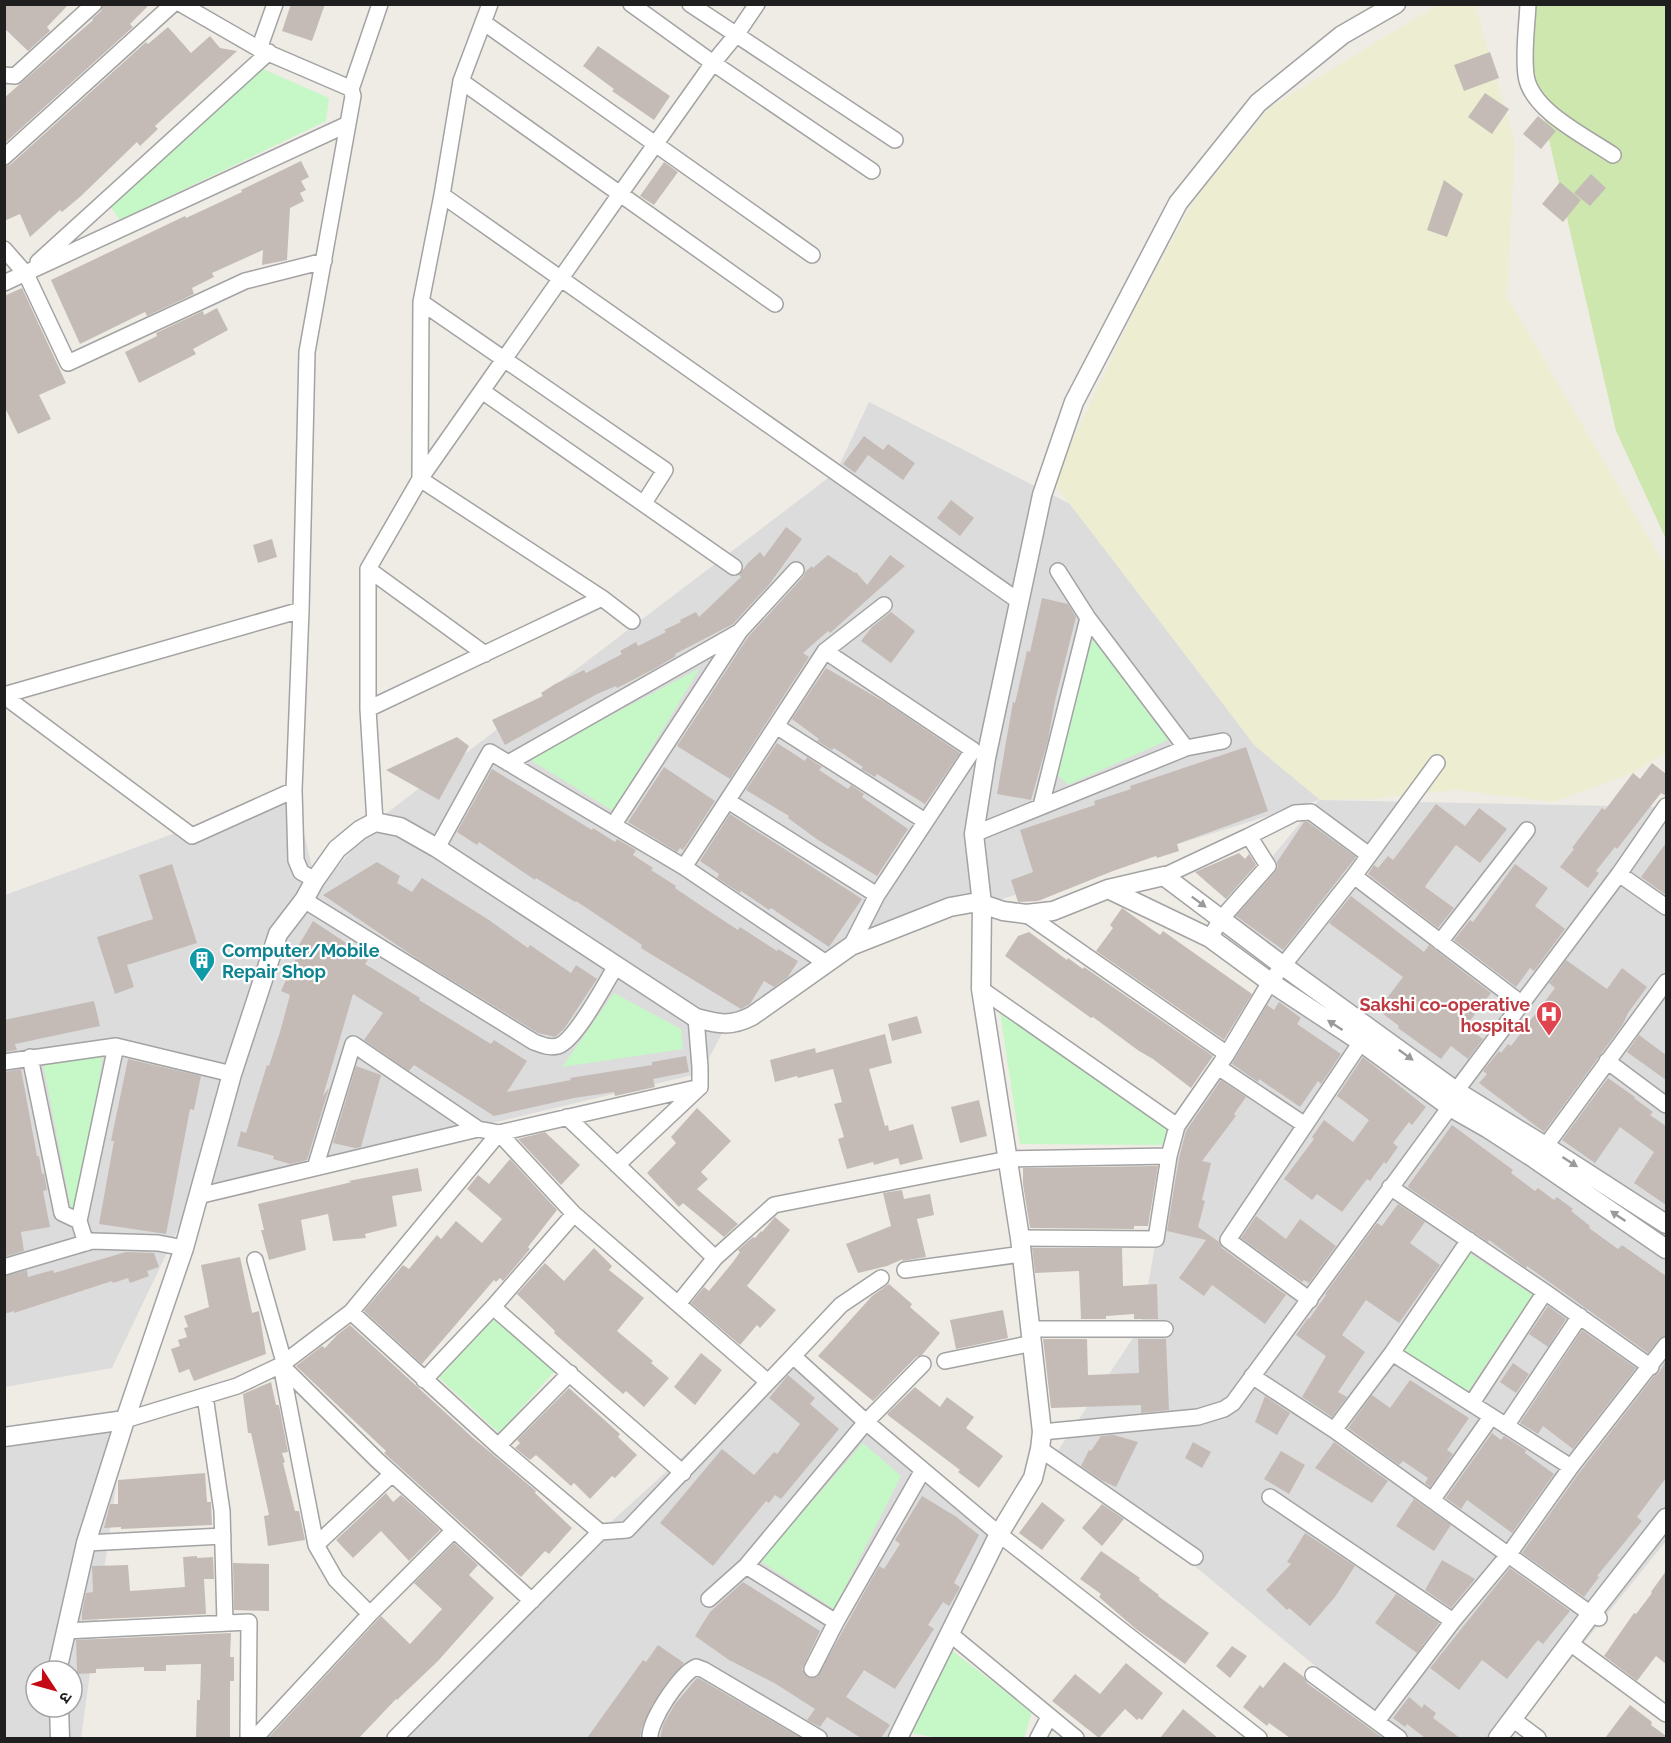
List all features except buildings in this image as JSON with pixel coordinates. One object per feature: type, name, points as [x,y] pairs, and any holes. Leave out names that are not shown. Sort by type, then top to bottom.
[{"type":"street","points":[[4,157],[173,4]]},
{"type":"street","points":[[181,4],[264,50],[351,89]]},
{"type":"street","points":[[26,274],[264,50],[275,4]]},
{"type":"street","points":[[315,880],[301,872],[296,860],[294,790],[307,352],[353,96],[351,89],[380,4]]},
{"type":"street","points":[[420,479],[422,302],[461,81],[490,4]]},
{"type":"street","points":[[631,4],[872,171]]},
{"type":"street","points":[[690,4],[895,140]]},
{"type":"street","points":[[375,822],[368,709],[368,569],[420,479],[656,143],[758,4]]},
{"type":"street","points":[[898,1738],[999,1534],[1033,1478],[1041,1441],[1021,1246],[981,989],[981,904],[974,834],[980,754],[1020,602],[1042,495],[1074,402],[1178,203],[1258,103],[1342,35],[1396,4]]},
{"type":"street","points":[[1528,4],[1526,76],[1531,92],[1548,112],[1613,154]]},
{"type":"street","points":[[4,75],[15,76],[84,8]]},
{"type":"street","points":[[483,22],[812,255]]},
{"type":"street","points":[[461,81],[775,304]]},
{"type":"street","points":[[4,283],[348,124]]},
{"type":"street","points":[[442,195],[1020,602]]},
{"type":"street","points":[[4,249],[26,274],[68,363],[245,281],[324,261]]},
{"type":"street","points":[[422,302],[665,470],[644,503]]},
{"type":"street","points":[[482,391],[734,567]]},
{"type":"street","points":[[420,479],[602,598],[632,621]]},
{"type":"street","points":[[368,569],[485,654]]},
{"type":"street","points":[[614,824],[740,631],[796,570]]},
{"type":"street","points":[[1058,571],[1088,618],[1186,748]]},
{"type":"street","points":[[368,709],[602,598]]},
{"type":"street","points":[[684,867],[825,651],[884,605]]},
{"type":"street","points":[[4,695],[301,610]]},
{"type":"street","points":[[1041,806],[1088,618]]},
{"type":"street","points":[[508,763],[740,631]]},
{"type":"street","points":[[825,651],[980,754]]},
{"type":"street","points":[[4,695],[192,836],[294,790]]},
{"type":"street","points":[[776,726],[925,821]]},
{"type":"street","points":[[974,834],[1186,748],[1223,741]]},
{"type":"street","points":[[437,848],[489,752],[684,867],[826,963]]},
{"type":"street","points":[[850,946],[877,895],[925,821],[980,754]]},
{"type":"street","points":[[905,1270],[1021,1246],[1156,1239],[1169,1156],[1177,1126],[1223,1061],[1270,982],[1354,876],[1437,763]]},
{"type":"street","points":[[728,801],[877,895]]},
{"type":"street","points":[[1041,1441],[1213,1414],[1233,1403],[1619,874],[1666,806]]},
{"type":"street","points":[[59,1659],[86,1543],[184,1248],[232,1074],[278,934],[304,900],[337,849],[360,830],[375,822],[400,827],[437,848],[696,1018],[711,1022],[738,1023],[753,1016],[850,946],[950,907],[981,904],[1004,911],[1026,914],[1053,911],[1108,889],[1164,876],[1295,813],[1311,812],[1370,855]]},
{"type":"street","points":[[1440,942],[1527,830]]},
{"type":"street","points":[[1210,938],[1221,919],[1268,866],[1249,836]]},
{"type":"street","points":[[1619,874],[1666,907]]},
{"type":"street","points":[[1164,876],[1453,1099]]},
{"type":"street","points":[[1354,876],[1522,1004]]},
{"type":"street","points":[[1108,889],[1210,938],[1270,982],[1361,1042],[1540,1153],[1666,1224]]},
{"type":"street","points":[[304,900],[534,1042],[547,1047],[557,1046],[572,1036],[616,966]]},
{"type":"street","points":[[1026,914],[1305,1125]]},
{"type":"street","points":[[1540,1153],[1666,982]]},
{"type":"street","points":[[981,989],[1177,1126]]},
{"type":"street","points":[[617,1165],[700,1087],[696,1018]]},
{"type":"street","points":[[1310,1300],[1228,1240],[1361,1042]]},
{"type":"street","points":[[315,1168],[353,1044],[478,1129],[499,1133],[700,1087]]},
{"type":"street","points":[[4,1062],[116,1046],[232,1074]]},
{"type":"street","points":[[86,1243],[79,1221],[116,1046]]},
{"type":"street","points":[[30,1057],[62,1213],[79,1221]]},
{"type":"street","points":[[1607,1061],[1666,1105]]},
{"type":"street","points":[[567,1117],[715,1258]]},
{"type":"street","points":[[198,1196],[478,1129]]},
{"type":"street","points":[[499,1133],[574,1214],[768,1383]]},
{"type":"street","points":[[4,1437],[125,1420],[237,1386],[283,1363],[351,1312],[499,1133]]},
{"type":"street","points":[[1540,1153],[1666,1249]]},
{"type":"street","points":[[678,1304],[715,1258],[774,1205],[1008,1159],[1169,1156]]},
{"type":"street","points":[[1390,1187],[1651,1366]]},
{"type":"street","points":[[424,1380],[493,1307],[574,1214]]},
{"type":"street","points":[[1334,1430],[1392,1353],[1469,1240]]},
{"type":"street","points":[[4,1267],[93,1241],[158,1243],[184,1248]]},
{"type":"street","points":[[255,1260],[283,1363],[316,1545],[336,1580],[370,1614]]},
{"type":"street","points":[[395,1738],[600,1532],[627,1530],[841,1305],[881,1278]]},
{"type":"street","points":[[1472,1403],[1545,1292]]},
{"type":"street","points":[[493,1307],[683,1473]]},
{"type":"street","points":[[351,1312],[498,1446],[600,1532]]},
{"type":"street","points":[[1506,1426],[1580,1316]]},
{"type":"street","points":[[945,1361],[1032,1336],[1165,1329]]},
{"type":"street","points":[[1377,1721],[1453,1621],[1509,1554],[1571,1467],[1666,1345]]},
{"type":"street","points":[[1392,1353],[1571,1467]]},
{"type":"street","points":[[793,1356],[866,1422],[999,1534],[1259,1738]]},
{"type":"street","points":[[283,1363],[392,1474],[532,1601]]},
{"type":"street","points":[[708,1599],[746,1566],[866,1422],[923,1364]]},
{"type":"street","points":[[498,1446],[570,1373]]},
{"type":"street","points":[[1252,1376],[1433,1499],[1595,1616]]},
{"type":"street","points":[[205,1396],[222,1511],[225,1623]]},
{"type":"street","points":[[1433,1499],[1491,1417]]},
{"type":"street","points":[[1041,1441],[1195,1557]]},
{"type":"street","points":[[812,1669],[836,1622],[923,1470]]},
{"type":"street","points":[[316,1545],[392,1474]]},
{"type":"street","points":[[1270,1497],[1453,1621]]},
{"type":"street","points":[[1508,1738],[1666,1518]]},
{"type":"street","points":[[255,1738],[370,1614],[454,1530]]},
{"type":"street","points":[[86,1543],[223,1536]]},
{"type":"street","points":[[1595,1616],[1666,1537]]},
{"type":"street","points":[[746,1566],[836,1622]]},
{"type":"street","points":[[65,1631],[249,1622],[248,1738]]},
{"type":"street","points":[[949,1634],[1076,1738]]},
{"type":"street","points":[[1573,1646],[1665,1710]]},
{"type":"street","points":[[1498,1738],[1573,1646]]},
{"type":"street","points":[[650,1738],[652,1724],[679,1682],[688,1670],[696,1667],[819,1738]]},
{"type":"street","points":[[1312,1675],[1399,1738]]},
{"type":"street","points":[[1038,1738],[1049,1716]]},
{"type":"street","points":[[59,1719],[60,1738]]},
{"type":"street","points":[[1519,1724],[1538,1738]]},
{"type":"shaded area","points":[[869,402],[1070,504],[1320,800],[1666,807],[1666,1541],[1507,1738],[1402,1738],[1057,1452],[1141,1326],[1176,1124],[1282,966],[1221,919],[1319,800],[851,946],[727,1024],[701,1073],[197,1194],[193,1198],[112,1368],[5,1387],[5,895],[294,790],[315,880],[303,909],[375,822],[836,472]]},
{"type":"shaded area","points":[[793,1356],[999,1534],[904,1738],[395,1738],[600,1532]]},
{"type":"shaded area","points":[[125,1420],[84,1716],[84,1659],[24,1659],[24,1719],[84,1719],[81,1738],[5,1738],[4,1448]]},
{"type":"green space","points":[[1437,5],[1475,5],[1515,143],[1507,297],[1666,567],[1666,753],[1630,774],[1553,802],[1456,790],[1373,799],[1320,800],[1255,746],[1053,482],[1137,305],[1194,200],[1270,107]]},
{"type":"green space","points":[[1518,5],[1666,5],[1666,539],[1616,431]]},
{"type":"green space","points":[[254,65],[329,98],[326,121],[120,220],[110,206]]},
{"type":"green space","points":[[1090,641],[1096,641],[1168,740],[1068,785],[1057,774]]},
{"type":"green space","points":[[700,668],[613,811],[529,759]]},
{"type":"green space","points":[[614,993],[681,1029],[683,1049],[562,1067]]},
{"type":"green space","points":[[1000,1013],[1169,1129],[1163,1145],[1020,1144]]},
{"type":"green space","points":[[103,1054],[81,1210],[71,1209],[43,1063]]},
{"type":"green space","points":[[1469,1253],[1533,1295],[1467,1393],[1400,1351]]},
{"type":"green space","points":[[495,1316],[555,1371],[499,1433],[439,1378]]},
{"type":"green space","points":[[863,1443],[901,1476],[834,1609],[760,1561]]},
{"type":"green space","points":[[950,1649],[1032,1712],[1024,1738],[938,1738],[911,1733]]},
{"type":"place","name":"Computer/Mobile Repair Shop","points":[[202,983]]},
{"type":"place","name":"Sakshi co-operative hospital","points":[[1549,1037]]}]
